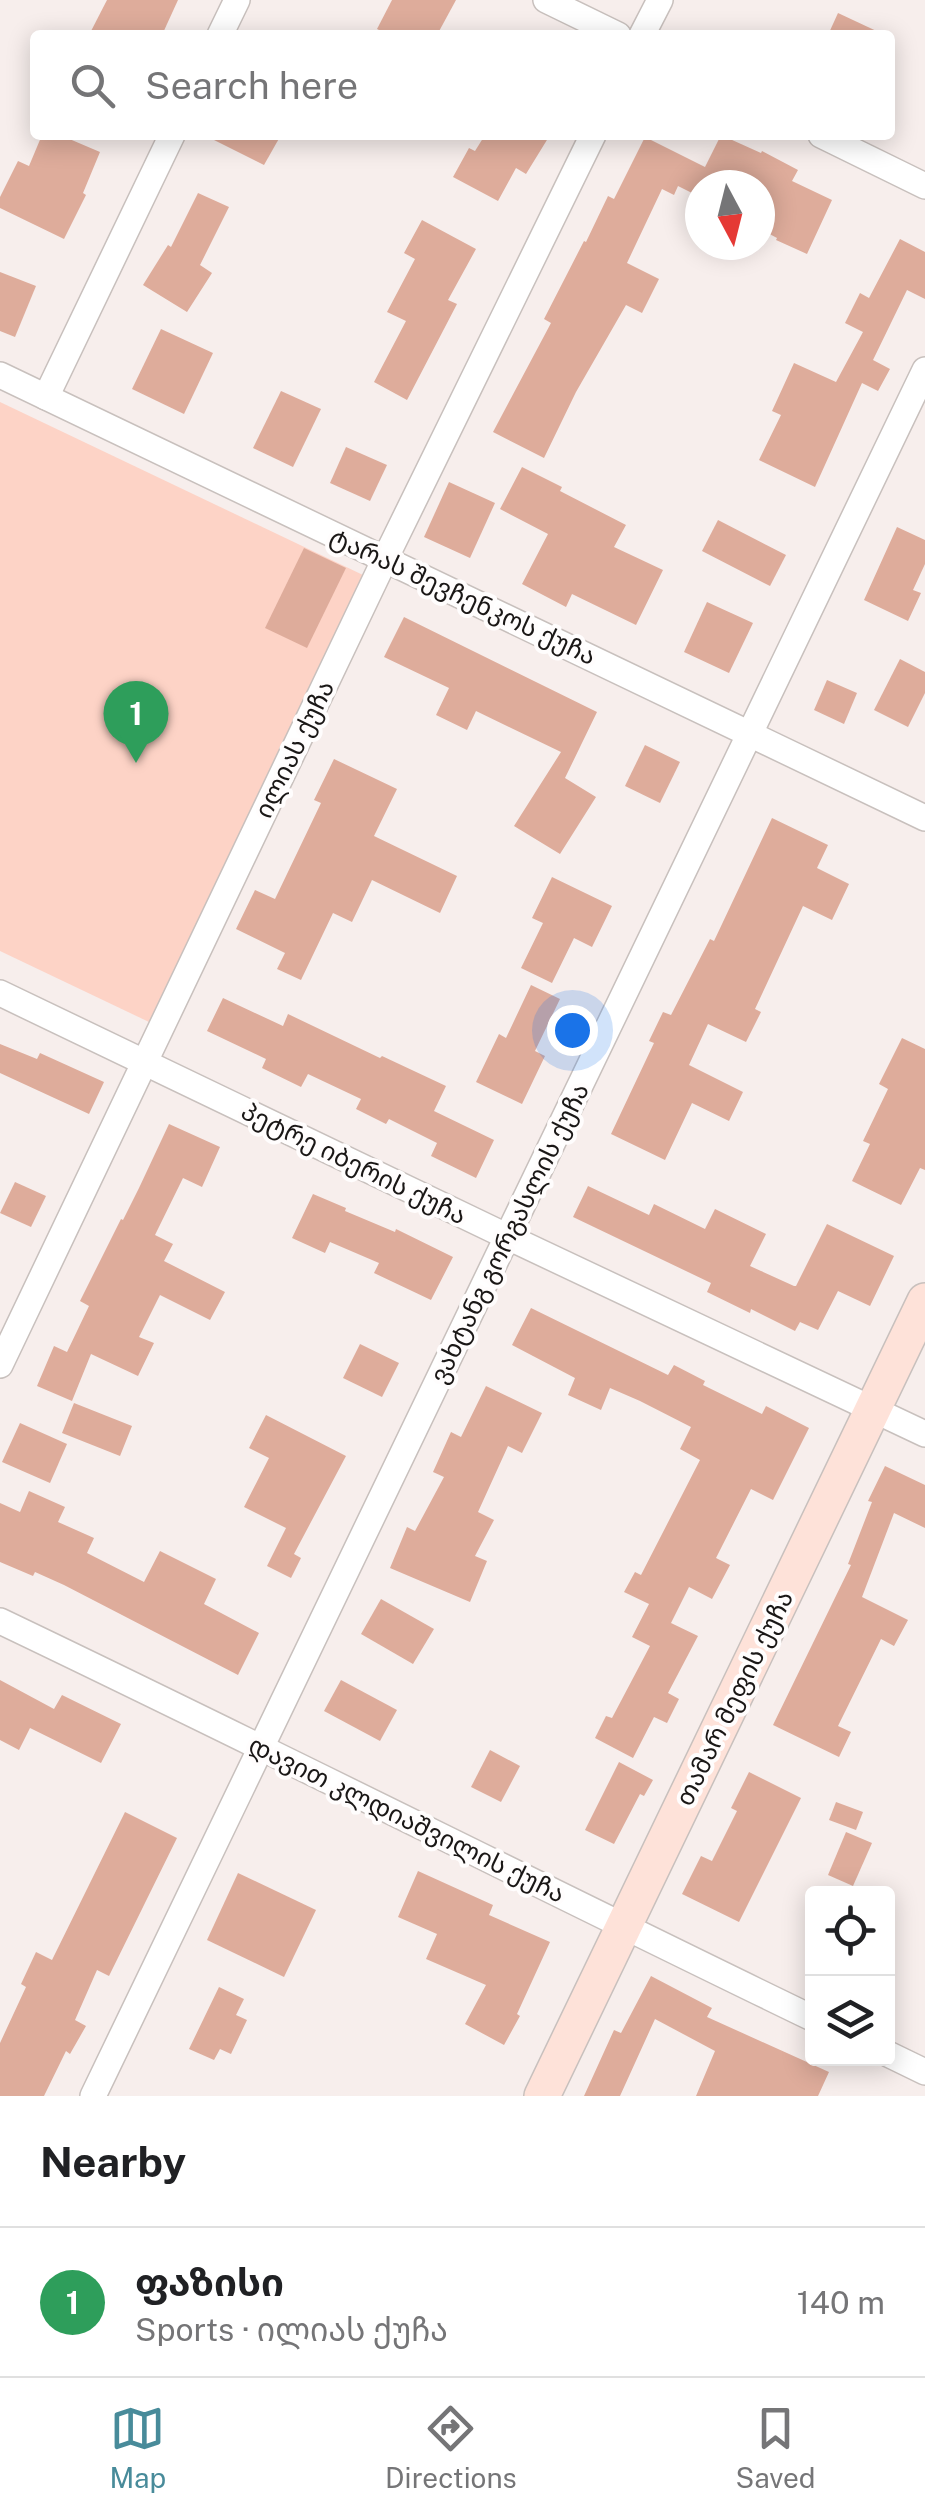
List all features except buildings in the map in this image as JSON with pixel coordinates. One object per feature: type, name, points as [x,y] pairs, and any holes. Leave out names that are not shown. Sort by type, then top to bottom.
[{"type":"street","points":[[222,30],[237,0]]},
{"type":"street","points":[[546,0],[608,30]]},
{"type":"street","points":[[645,30],[660,0]]},
{"type":"street","points":[[46,397],[170,140]]},
{"type":"street","name":"ილიას ქუჩა","points":[[0,1366],[385,560],[592,140]]},
{"type":"street","points":[[831,140],[925,186]]},
{"type":"street","name":"ვახტანგ გორგასლის ქუჩა","points":[[93,2096],[925,370]]},
{"type":"street","name":"ტარას შევჩენკოს ქუჩა","points":[[0,375],[925,818]]},
{"type":"street","name":"პეტრე იბერის ქუჩა","points":[[0,992],[925,1434]]},
{"type":"street","name":"თამარ მეფის ქუჩა","points":[[542,2096],[925,1300]]},
{"type":"street","name":"დავით კლდიაშვილის ქუჩა","points":[[0,1620],[805,2015]]},
{"type":"street","points":[[895,2057],[925,2072]]},
{"type":"shaded area","points":[[0,402],[363,575],[149,1022],[0,951]]},
{"type":"place","name":"ფაზისი","points":[[136,763]]}]
